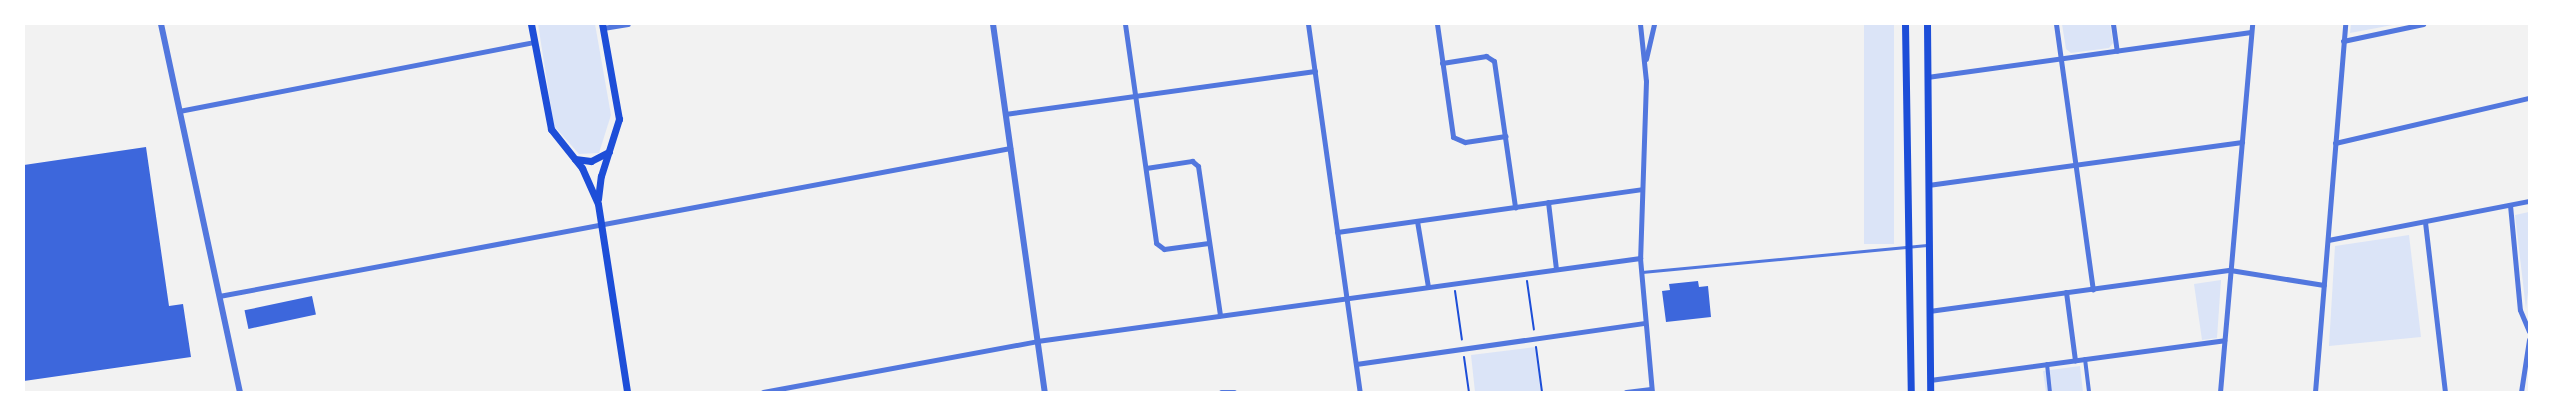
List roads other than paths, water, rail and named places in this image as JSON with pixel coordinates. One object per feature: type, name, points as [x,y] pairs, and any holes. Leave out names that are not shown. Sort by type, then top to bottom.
[{"type":"main road","points":[[531,24],[550,129],[588,178],[598,204],[628,392]]},
{"type":"main road","points":[[1906,24],[1911,392]]},
{"type":"main road","points":[[1927,24],[1930,392]]},
{"type":"main road","points":[[598,204],[600,176],[618,126],[618,112],[603,26]]},
{"type":"main road","points":[[574,159],[591,161],[609,152]]},
{"type":"street","points":[[160,24],[240,392]]},
{"type":"street","points":[[603,26],[628,24]]},
{"type":"street","points":[[993,24],[1045,392]]},
{"type":"street","points":[[1126,24],[1158,246],[1167,249],[1210,244]]},
{"type":"street","points":[[1308,24],[1360,392]]},
{"type":"street","points":[[1437,24],[1452,133],[1456,140],[1465,142],[1506,136]]},
{"type":"street","points":[[1626,392],[1651,390],[1640,272],[1645,65],[1640,24]]},
{"type":"street","points":[[1645,65],[1654,24]]},
{"type":"street","points":[[2056,24],[2093,289]]},
{"type":"street","points":[[2113,24],[2117,51]]},
{"type":"street","points":[[2220,392],[2252,24]]},
{"type":"street","points":[[2316,392],[2345,24]]},
{"type":"street","points":[[2343,41],[2423,24]]},
{"type":"street","points":[[1927,77],[2251,32]]},
{"type":"street","points":[[179,111],[534,42]]},
{"type":"street","points":[[1442,63],[1486,56],[1494,61],[1515,207]]},
{"type":"street","points":[[1006,114],[1314,70]]},
{"type":"street","points":[[2335,143],[2529,98]]},
{"type":"street","points":[[1928,185],[2242,142]]},
{"type":"street","points":[[219,296],[1010,148]]},
{"type":"street","points":[[1146,168],[1188,161],[1198,166],[1220,315]]},
{"type":"street","points":[[1337,232],[1642,189]]},
{"type":"street","points":[[2328,240],[2529,201]]},
{"type":"street","points":[[1548,202],[1556,269]]},
{"type":"street","points":[[2510,205],[2520,310],[2529,330]]},
{"type":"street","points":[[1417,221],[1428,287]]},
{"type":"street","points":[[2425,222],[2445,392]]},
{"type":"street","points":[[763,392],[1037,341],[1640,258]]},
{"type":"street","points":[[1929,311],[2230,270],[2324,285]]},
{"type":"street","points":[[2066,292],[2075,360]]},
{"type":"street","points":[[1356,364],[1645,323]]},
{"type":"street","points":[[1930,380],[2224,340]]},
{"type":"street","points":[[2521,392],[2529,340]]},
{"type":"street","points":[[2085,359],[2088,392]]},
{"type":"street","points":[[2047,364],[2050,392]]},
{"type":"street","points":[[1221,392],[1234,392]]},
{"type":"lane","points":[[1640,272],[1928,245]]}]
